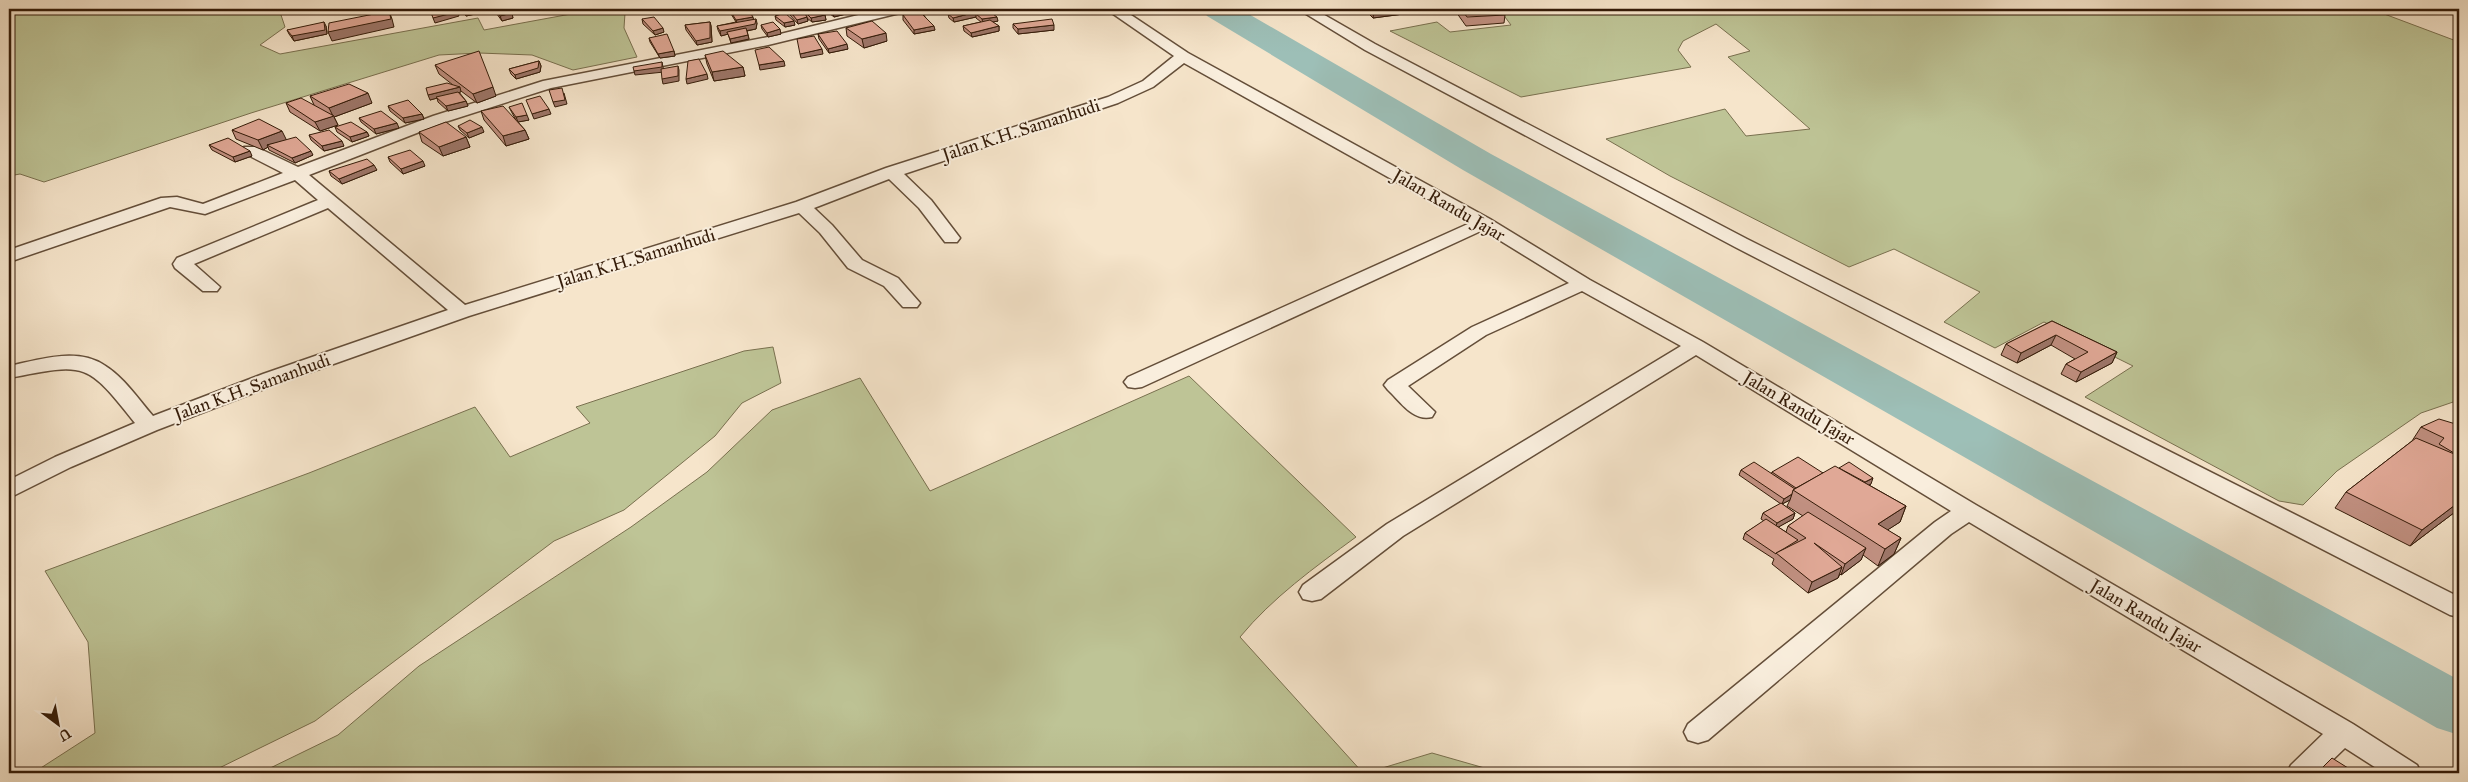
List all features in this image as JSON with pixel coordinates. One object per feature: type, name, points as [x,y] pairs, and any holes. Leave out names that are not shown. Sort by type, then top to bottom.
[{"type":"street","points":[[9,256],[173,200],[198,209],[205,209],[440,119],[548,84],[768,41],[899,9]]},
{"type":"street","points":[[1113,9],[1183,56]]},
{"type":"street","points":[[1305,9],[1370,47],[1741,243],[2459,608]]},
{"type":"street","name":"Jalan K.H. Samanhudi","points":[[9,490],[63,462],[149,425],[270,379],[462,312],[802,206],[892,172],[1113,100],[1148,84],[1183,56]]},
{"type":"street","name":"Jalan Randu Jajar","points":[[1183,56],[1469,231],[1571,290],[1696,346],[1954,520],[2323,752],[2407,773]]},
{"type":"street","points":[[250,150],[296,173],[328,202],[462,312]]},
{"type":"street","points":[[892,172],[925,204],[951,238]]},
{"type":"street","points":[[210,287],[182,264],[328,202]]},
{"type":"street","points":[[802,206],[826,229],[855,264],[891,282],[910,303]]},
{"type":"street","points":[[1135,382],[1469,231]]},
{"type":"street","points":[[1424,412],[1395,385],[1480,331],[1571,290]]},
{"type":"street","points":[[1312,592],[1395,530],[1696,346]]},
{"type":"street","points":[[9,372],[73,362],[89,365],[105,375],[149,425]]},
{"type":"street","points":[[1698,732],[1954,520]]},
{"type":"green space","points":[[9,9],[279,9],[285,27],[260,45],[280,54],[478,18],[484,30],[598,9],[625,13],[624,28],[637,57],[573,70],[532,55],[479,53],[439,55],[251,113],[44,182],[20,174],[9,176]]},
{"type":"green space","points":[[1499,9],[2371,9],[2459,42],[2459,400],[2421,413],[2337,471],[2303,505],[2279,501],[2085,397],[2133,366],[2044,322],[1995,348],[1944,322],[1980,292],[1894,249],[1849,267],[1670,176],[1606,139],[1725,109],[1746,136],[1810,129],[1728,57],[1750,51],[1716,24],[1683,41],[1678,50],[1691,67],[1521,97],[1390,31],[1437,22],[1450,32],[1511,25]]},
{"type":"green space","points":[[773,347],[781,383],[742,403],[715,436],[624,510],[554,541],[315,721],[209,773],[33,773],[95,733],[88,642],[45,571],[309,473],[475,407],[510,457],[590,423],[576,407],[744,351]]},
{"type":"green space","points":[[1189,376],[1356,537],[1280,596],[1240,637],[1363,773],[260,773],[338,735],[419,666],[631,527],[707,472],[772,410],[860,378],[930,491]]},
{"type":"green space","points":[[1432,753],[1502,773],[1366,773]]},
{"type":"building","points":[[456,9],[457,12],[433,18],[430,10]]},
{"type":"building","points":[[494,9],[509,9],[512,13],[500,16]]},
{"type":"building","points":[[729,9],[748,9],[753,17],[736,20]]},
{"type":"building","points":[[788,9],[802,9],[807,17],[797,20]]},
{"type":"building","points":[[802,9],[819,9],[825,15],[811,18]]},
{"type":"building","points":[[828,9],[849,9],[833,13]]},
{"type":"building","points":[[971,9],[980,11],[953,18],[948,14]]},
{"type":"building","points":[[1461,9],[1501,9],[1505,15],[1467,17]]},
{"type":"building","points":[[389,11],[391,19],[328,32],[329,23]]},
{"type":"building","points":[[919,11],[934,26],[914,30],[903,15]]},
{"type":"building","points":[[989,11],[997,17],[982,19],[976,14]]},
{"type":"building","points":[[785,13],[794,21],[784,23],[775,16]]},
{"type":"building","points":[[654,17],[663,28],[653,31],[642,19]]},
{"type":"building","points":[[756,19],[755,24],[720,31],[717,26]]},
{"type":"building","points":[[1052,19],[1054,25],[1018,29],[1013,24]]},
{"type":"building","points":[[990,20],[999,26],[971,33],[963,26]]},
{"type":"building","points":[[872,21],[886,33],[862,39],[846,28]]},
{"type":"building","points":[[324,22],[325,30],[292,36],[287,30]]},
{"type":"building","points":[[710,22],[710,38],[696,41],[685,25]]},
{"type":"building","points":[[773,22],[780,29],[767,33],[761,25]]},
{"type":"building","points":[[746,28],[748,35],[730,39],[727,32]]},
{"type":"building","points":[[837,31],[847,44],[828,49],[818,34]]},
{"type":"building","points":[[667,34],[674,51],[658,54],[649,38]]},
{"type":"building","points":[[814,36],[822,49],[800,54],[797,39]]},
{"type":"building","points":[[769,47],[784,61],[759,65],[755,50]]},
{"type":"building","points":[[479,51],[493,87],[473,94],[435,65]]},
{"type":"building","points":[[723,51],[743,67],[712,72],[705,55]]},
{"type":"building","points":[[699,59],[707,74],[686,79],[688,61]]},
{"type":"building","points":[[539,61],[538,68],[515,75],[509,69]]},
{"type":"building","points":[[662,62],[662,67],[634,71],[633,67]]},
{"type":"building","points":[[678,66],[678,76],[662,79],[661,69]]},
{"type":"building","points":[[447,83],[460,87],[428,95],[426,88]]},
{"type":"building","points":[[349,84],[368,93],[329,108],[310,96]]},
{"type":"building","points":[[562,88],[565,100],[553,102],[549,90]]},
{"type":"building","points":[[458,92],[466,101],[446,106],[436,97]]},
{"type":"building","points":[[540,96],[549,109],[532,114],[526,100]]},
{"type":"building","points":[[301,98],[334,116],[315,122],[286,103]]},
{"type":"building","points":[[408,100],[422,114],[403,118],[388,106]]},
{"type":"building","points":[[522,103],[527,115],[516,117],[509,107]]},
{"type":"building","points":[[503,106],[525,130],[503,136],[481,111]]},
{"type":"building","points":[[381,111],[397,123],[374,129],[359,118]]},
{"type":"building","points":[[259,119],[282,131],[258,140],[232,130]]},
{"type":"building","points":[[470,120],[482,127],[467,133],[458,126]]},
{"type":"building","points":[[351,122],[367,132],[350,137],[335,127]]},
{"type":"building","points":[[446,122],[466,137],[439,147],[419,132]]},
{"type":"building","points":[[329,130],[342,141],[322,146],[309,135]]},
{"type":"building","points":[[296,137],[311,151],[292,158],[267,145]]},
{"type":"building","points":[[228,138],[250,151],[233,157],[209,145]]},
{"type":"building","points":[[410,150],[423,161],[401,169],[388,157]]},
{"type":"building","points":[[367,159],[374,165],[339,179],[329,171]]},
{"type":"building","points":[[2052,321],[2117,352],[2081,372],[2066,364],[2088,352],[2056,335],[2021,353],[2006,344]]},
{"type":"building","points":[[2439,419],[2459,425],[2459,456],[2439,444],[2444,438],[2421,427]]},
{"type":"building","points":[[2416,438],[2459,456],[2459,502],[2422,530],[2346,492]]},
{"type":"building","points":[[1798,457],[1823,473],[1796,488],[1772,472]]},
{"type":"building","points":[[1754,462],[1795,489],[1792,494],[1784,499],[1741,470]]},
{"type":"building","points":[[1849,462],[1873,478],[1865,482],[1839,468]]},
{"type":"building","points":[[1835,466],[1906,506],[1878,524],[1901,538],[1885,549],[1793,490]]},
{"type":"building","points":[[1781,503],[1795,513],[1777,523],[1763,513]]},
{"type":"building","points":[[1808,512],[1866,548],[1845,564],[1814,543],[1842,567],[1812,582],[1776,553],[1806,538],[1788,526]]},
{"type":"building","points":[[1766,519],[1798,540],[1776,554],[1745,533]]},
{"type":"building","points":[[2332,758],[2356,773],[2317,773]]},
{"type":"waterway","points":[[1218,9],[1477,162],[2459,710]]}]
